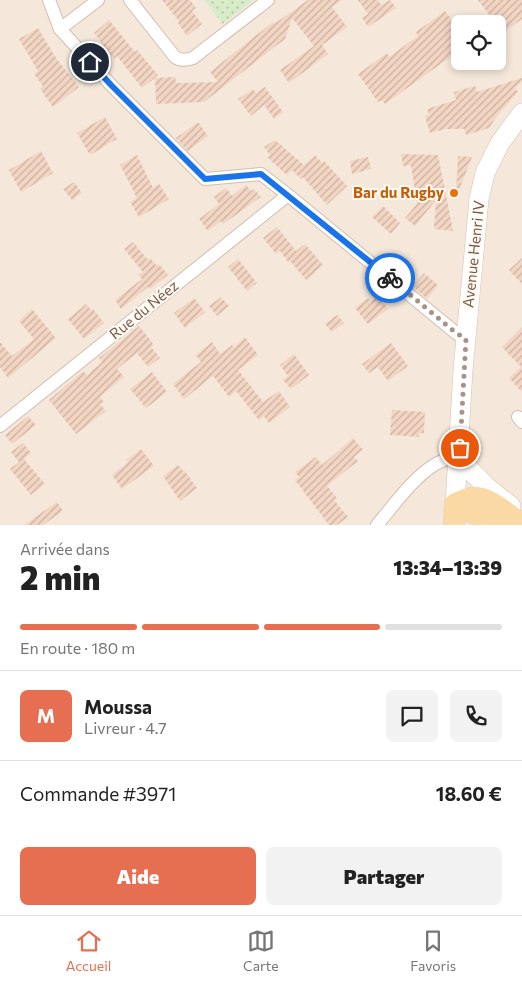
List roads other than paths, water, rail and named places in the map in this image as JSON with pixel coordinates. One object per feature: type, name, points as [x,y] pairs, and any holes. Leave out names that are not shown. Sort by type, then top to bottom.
[{"type":"main road","name":"Avenue Henri IV","points":[[455,515],[466,339],[478,199],[485,173],[500,143],[522,113]]},
{"type":"main road","points":[[459,459],[488,488],[522,515]]},
{"type":"main road","points":[[455,515],[470,498],[480,498],[490,502],[520,524]]},
{"type":"street","points":[[48,0],[60,29],[111,85],[205,179],[261,174],[456,333],[466,339]]},
{"type":"street","points":[[60,29],[98,0]]},
{"type":"street","points":[[130,0],[175,57],[186,60],[193,58],[268,0]]},
{"type":"street","name":"Rue du Néez","points":[[0,426],[288,195]]},
{"type":"street","points":[[377,525],[415,481],[432,467],[445,459],[459,459]]},
{"type":"place","name":"Bar du Rugby","points":[[454,193]]}]
